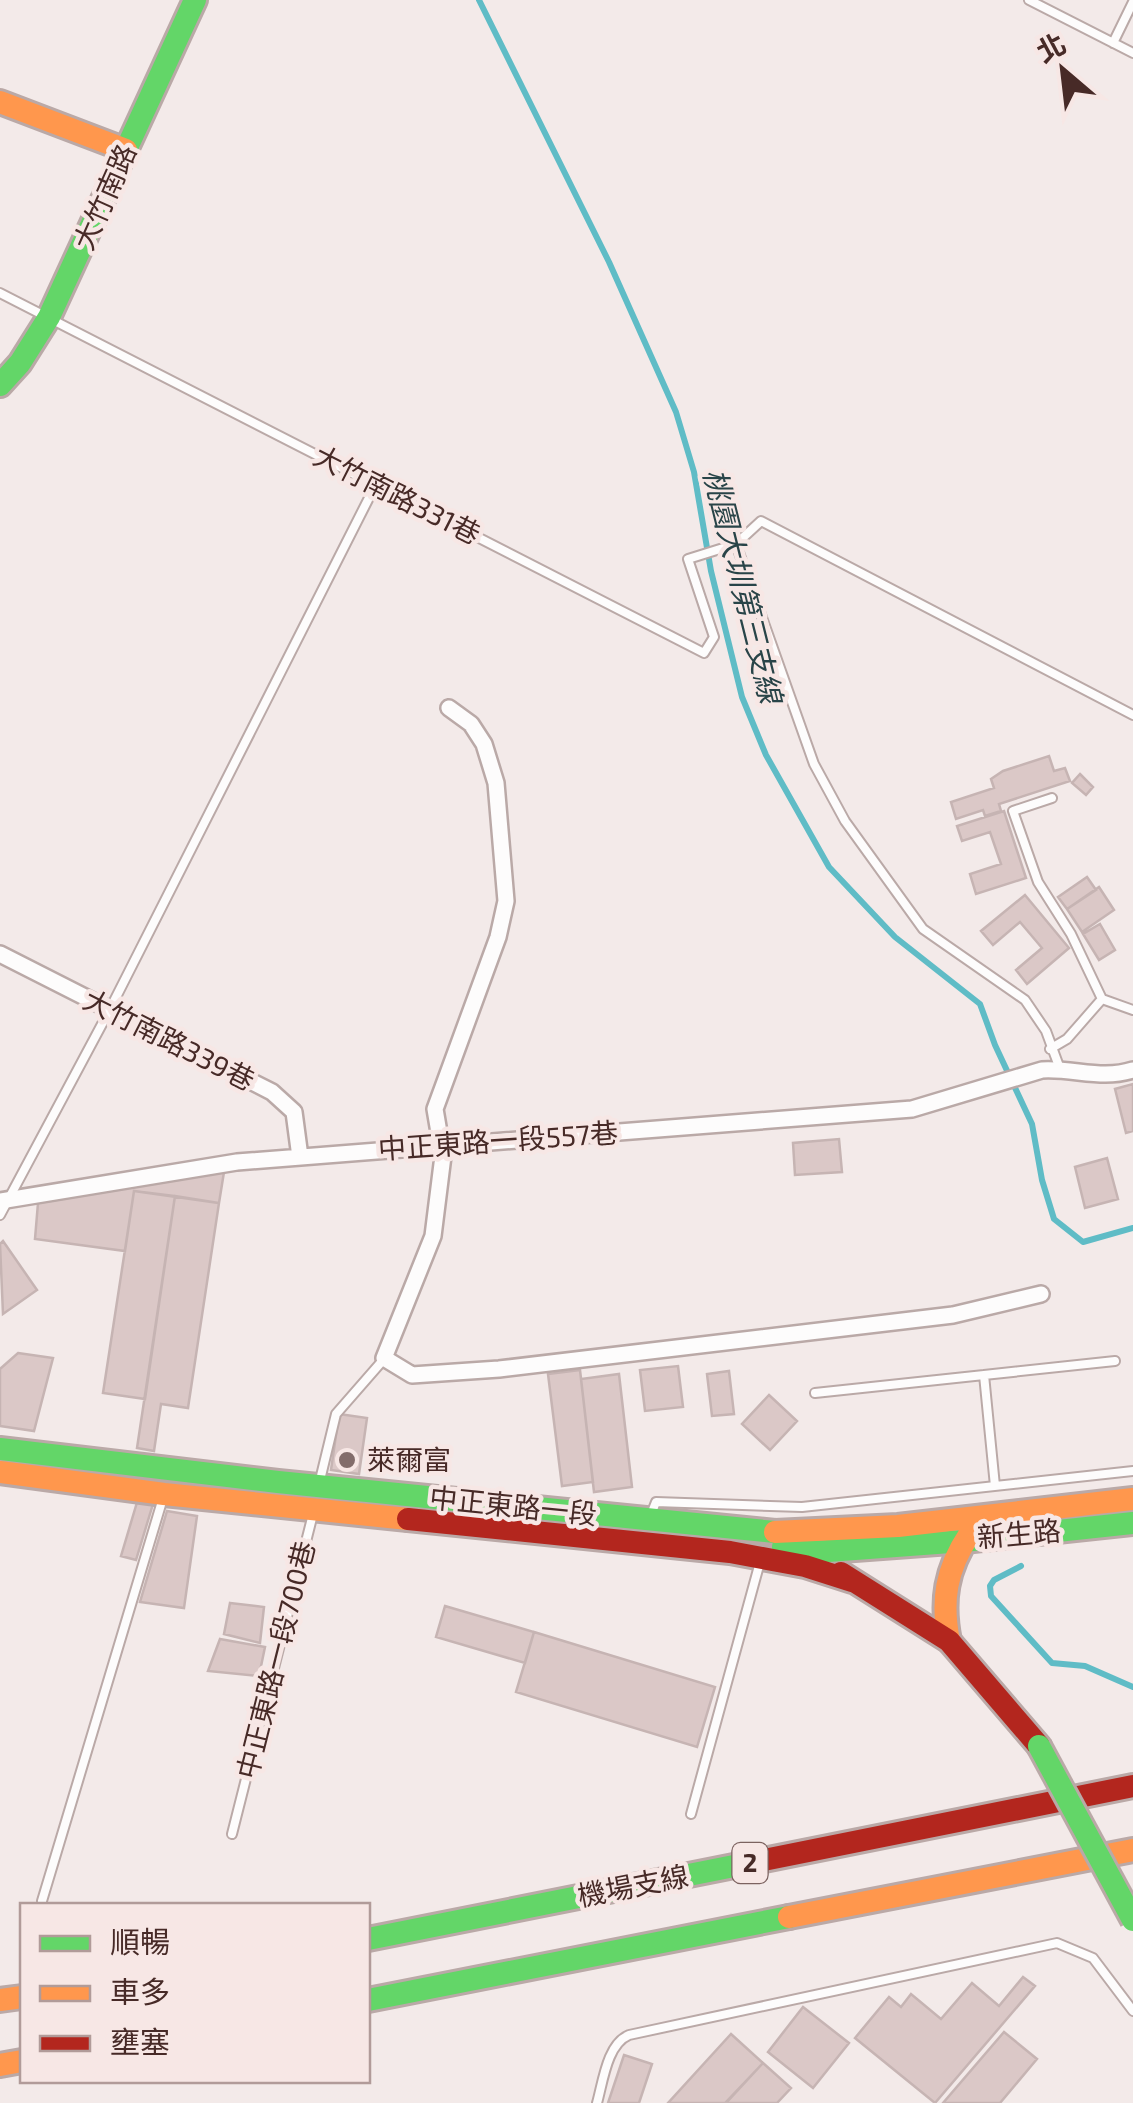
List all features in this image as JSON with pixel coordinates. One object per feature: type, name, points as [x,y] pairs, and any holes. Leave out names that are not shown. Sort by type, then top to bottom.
[{"type":"main road","name":"大竹南路","points":[[0,385],[50,317],[195,0]]},
{"type":"main road","points":[[0,102],[126,150]]},
{"type":"main road","name":"中正東路一段","points":[[0,1449],[319,1485],[646,1531],[805,1566],[852,1582]]},
{"type":"main road","name":"中正東路一段","points":[[0,1472],[314,1509],[646,1531],[735,1539],[814,1552],[964,1541]]},
{"type":"main road","name":"新生路","points":[[964,1541],[983,1516],[1133,1499]]},
{"type":"main road","name":"中正東路一段","points":[[646,1531],[789,1533],[983,1516]]},
{"type":"main road","name":"新生路","points":[[964,1541],[1133,1522]]},
{"type":"main road","name":"中正東路一段","points":[[789,1533],[852,1582],[949,1642],[1039,1746],[1133,1920]]},
{"type":"main road","points":[[949,1642],[942,1608],[952,1564],[964,1541]]},
{"type":"main road","name":"機場支線","points":[[370,1939],[1133,1786]]},
{"type":"main road","name":"2","points":[[370,2000],[1133,1850]]},
{"type":"street","points":[[449,708],[472,724],[484,744],[496,783],[506,902],[492,955],[435,1110],[444,1156],[432,1236],[384,1358],[412,1376],[500,1369],[953,1316],[1041,1294]]},
{"type":"street","name":"大竹南路339巷","points":[[0,954],[272,1092],[294,1112],[300,1156]]},
{"type":"street","name":"中正東路一段557巷","points":[[5,1200],[236,1162],[912,1110],[1042,1070],[1112,1077],[1133,1070]]},
{"type":"lane","points":[[1029,0],[1133,53]]},
{"type":"lane","points":[[1114,43],[1133,2]]},
{"type":"lane","name":"大竹南路331巷","points":[[0,293],[704,653],[714,638],[688,559],[736,544]]},
{"type":"lane","points":[[0,1215],[109,1010],[376,484]]},
{"type":"lane","points":[[1060,1069],[1046,1031],[1025,1000],[923,929],[845,821],[814,764],[736,544],[761,521],[1133,715]]},
{"type":"lane","points":[[1052,798],[1012,811],[1038,882],[1070,934],[1102,999],[1133,1010]]},
{"type":"lane","points":[[1050,1050],[1067,1039],[1102,999]]},
{"type":"lane","name":"中正東路一段700巷","points":[[232,1834],[336,1414],[384,1358]]},
{"type":"lane","points":[[815,1392],[1115,1362]]},
{"type":"lane","points":[[984,1375],[995,1486]]},
{"type":"lane","points":[[646,1531],[656,1502],[802,1507],[1133,1470]]},
{"type":"lane","points":[[42,1901],[164,1494]]},
{"type":"lane","points":[[691,1814],[761,1558]]},
{"type":"lane","points":[[597,2103],[621,2038],[1057,1943],[1093,1958],[1133,2011]]},
{"type":"building","points":[[1049,756],[1054,771],[1065,768],[1070,781],[999,804],[1001,811],[985,816],[983,810],[956,819],[951,802],[994,788],[991,779],[1003,771]]},
{"type":"building","points":[[1080,774],[1093,787],[1086,795],[1072,783]]},
{"type":"building","points":[[1004,811],[1026,878],[976,894],[970,874],[1001,864],[990,832],[962,841],[957,826]]},
{"type":"building","points":[[1087,877],[1096,890],[1067,909],[1058,897]]},
{"type":"building","points":[[1099,887],[1114,910],[1082,932],[1067,909]]},
{"type":"building","points":[[1025,895],[1069,948],[1027,984],[1016,970],[1042,948],[1020,922],[993,945],[981,931]]},
{"type":"building","points":[[1100,924],[1115,950],[1099,960],[1083,934]]},
{"type":"building","points":[[1133,1084],[1133,1131],[1126,1133],[1115,1089]]},
{"type":"building","points":[[839,1139],[842,1172],[795,1175],[793,1143]]},
{"type":"building","points":[[1107,1158],[1118,1199],[1085,1208],[1075,1167]]},
{"type":"building","points":[[224,1172],[219,1203],[134,1191],[125,1251],[35,1239],[38,1203]]},
{"type":"building","points":[[134,1191],[175,1196],[145,1399],[103,1393]]},
{"type":"building","points":[[175,1196],[219,1203],[188,1408],[161,1404],[154,1451],[137,1448]]},
{"type":"building","points":[[3,1241],[37,1290],[3,1314],[0,1244]]},
{"type":"building","points":[[18,1353],[53,1358],[34,1431],[0,1426],[0,1369]]},
{"type":"building","points":[[678,1366],[683,1407],[645,1411],[640,1370]]},
{"type":"building","points":[[580,1370],[593,1482],[562,1486],[548,1374]]},
{"type":"building","points":[[729,1371],[734,1414],[712,1416],[707,1374]]},
{"type":"building","points":[[619,1374],[632,1487],[594,1492],[581,1379]]},
{"type":"building","points":[[769,1395],[797,1421],[770,1450],[742,1424]]},
{"type":"building","points":[[339,1414],[367,1418],[359,1474],[331,1470]]},
{"type":"building","points":[[138,1499],[153,1504],[136,1560],[121,1556]]},
{"type":"building","points":[[167,1511],[197,1516],[184,1608],[140,1602]]},
{"type":"building","points":[[230,1603],[264,1607],[260,1643],[224,1634]]},
{"type":"building","points":[[445,1606],[534,1632],[525,1663],[436,1637]]},
{"type":"building","points":[[534,1632],[715,1687],[697,1747],[516,1692]]},
{"type":"building","points":[[220,1639],[265,1647],[259,1676],[208,1671]]},
{"type":"building","points":[[1023,1977],[1035,1986],[935,2103],[855,2038],[889,1997],[901,2007],[911,1994],[941,2019],[972,1983],[999,2006]]},
{"type":"building","points":[[803,2007],[849,2043],[813,2088],[768,2052]]},
{"type":"building","points":[[1004,2032],[1037,2059],[1000,2103],[943,2103]]},
{"type":"building","points":[[731,2034],[763,2063],[725,2103],[668,2103]]},
{"type":"building","points":[[624,2055],[652,2064],[639,2103],[608,2103]]},
{"type":"building","points":[[763,2063],[791,2088],[777,2103],[726,2103]]},
{"type":"waterway","name":"桃園大圳第三支線","points":[[479,0],[609,262],[676,412],[694,472],[711,571],[742,697],[766,755],[829,867],[895,937],[980,1004],[1032,1124],[1054,1219],[1083,1242],[1133,1228]]},
{"type":"waterway","points":[[1021,1566],[994,1580],[991,1596],[1052,1663],[1085,1666],[1133,1687]]},
{"type":"traffic: fast","points":[[0,385],[20,363],[49,317],[195,0]]},
{"type":"traffic: fast","points":[[0,1449],[278,1482],[775,1532]]},
{"type":"traffic: fast","points":[[783,1547],[814,1552],[1133,1523]]},
{"type":"traffic: fast","points":[[1039,1746],[1133,1920]]},
{"type":"traffic: fast","points":[[370,1939],[754,1862]]},
{"type":"traffic: fast","points":[[370,2000],[789,1917]]},
{"type":"traffic: slow","points":[[0,102],[126,150]]},
{"type":"traffic: slow","points":[[0,1472],[164,1494],[408,1519]]},
{"type":"traffic: slow","points":[[775,1532],[898,1526],[1133,1499]]},
{"type":"traffic: slow","points":[[949,1641],[947,1586],[969,1535]]},
{"type":"traffic: slow","points":[[789,1917],[1133,1850]]},
{"type":"traffic: slow","points":[[0,2000],[20,1997]]},
{"type":"traffic: slow","points":[[0,2065],[20,2061]]},
{"type":"traffic: jam","points":[[408,1519],[730,1552],[805,1566],[852,1581]]},
{"type":"traffic: jam","points":[[841,1573],[949,1641],[1039,1746]]},
{"type":"traffic: jam","points":[[754,1862],[1133,1786]]},
{"type":"place","name":"萊爾富","points":[[347,1460]]}]
